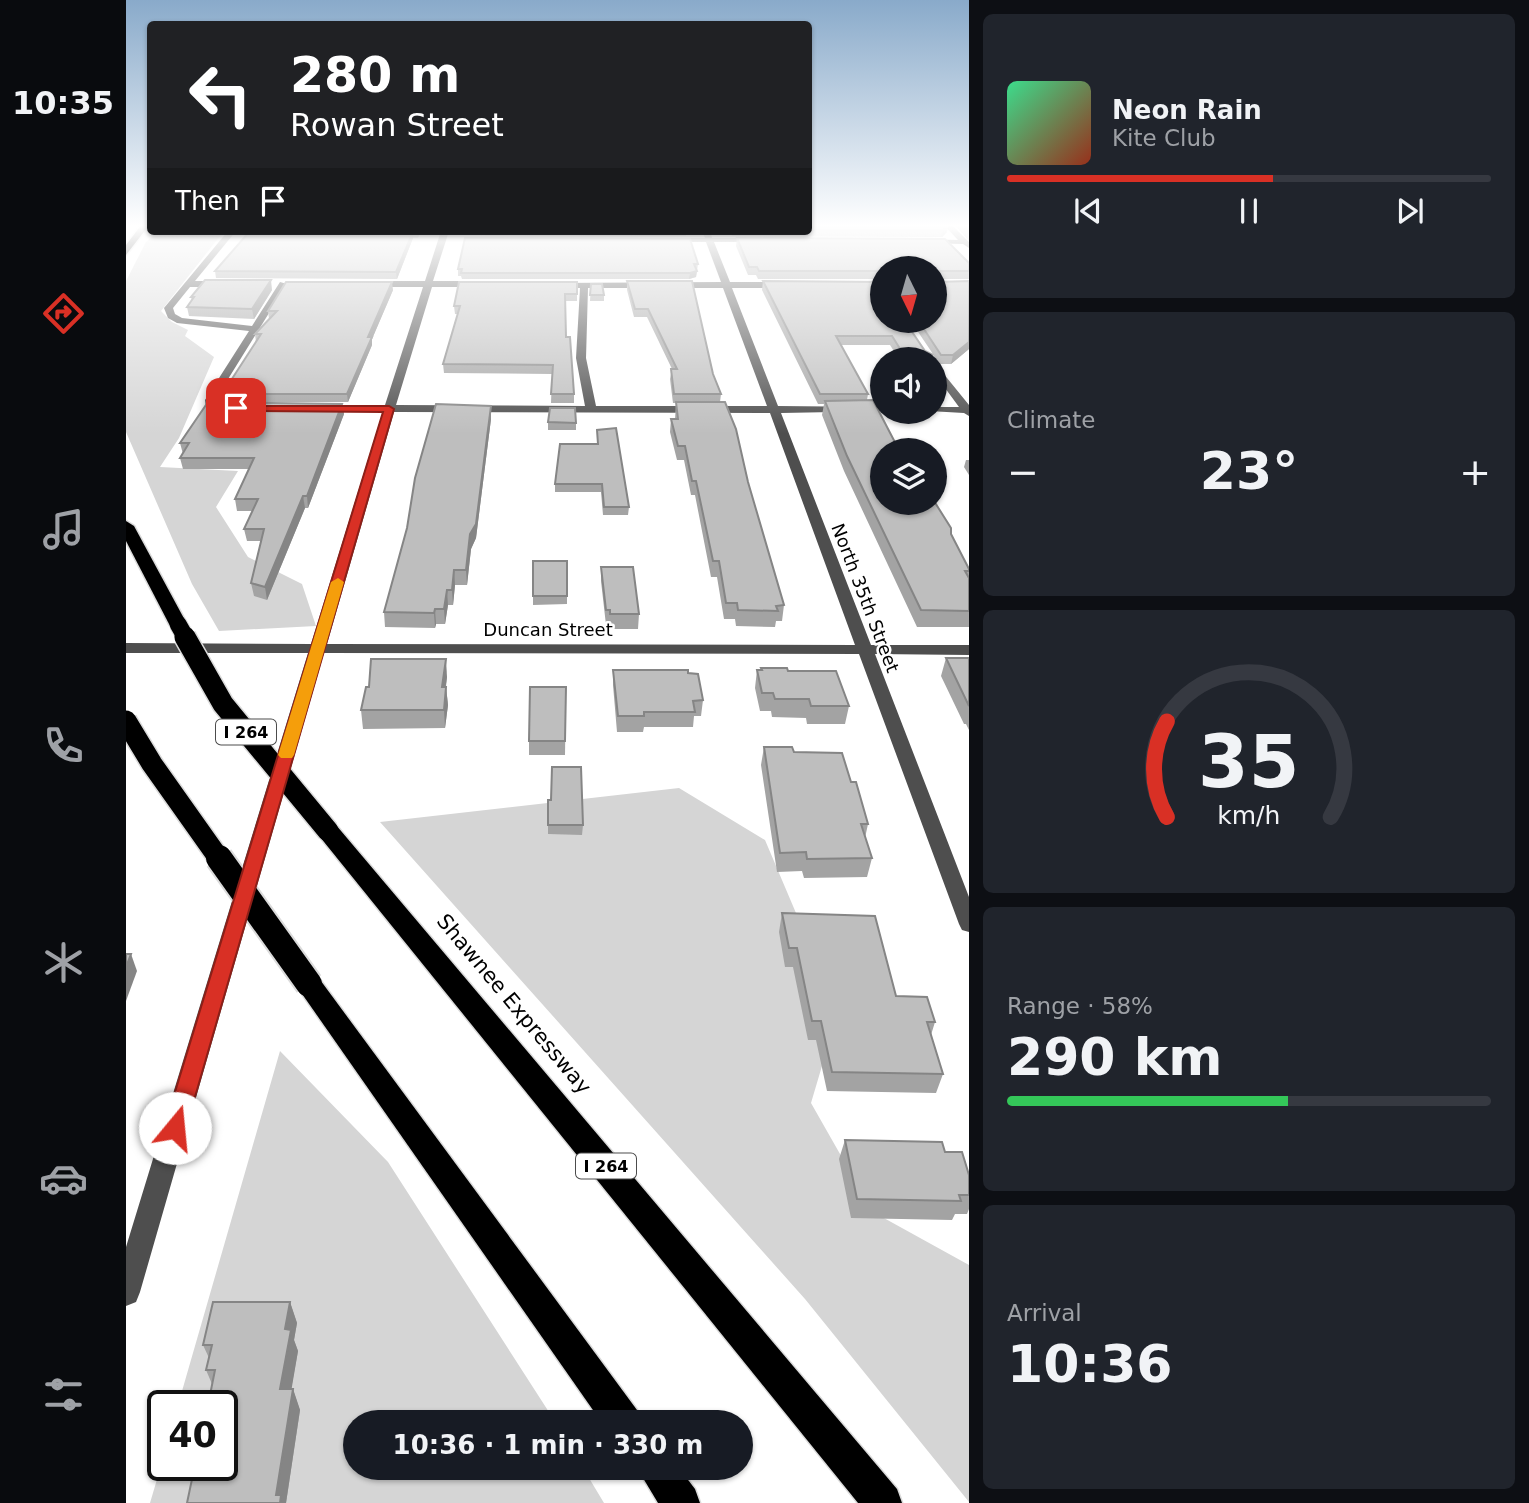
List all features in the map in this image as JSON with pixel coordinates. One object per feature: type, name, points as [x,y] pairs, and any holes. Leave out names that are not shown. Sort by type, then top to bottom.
[{"type":"highway","name":"Shawnee Expressway","points":[[126,526],[223,705],[883,1503]]},
{"type":"highway","points":[[126,721],[152,764],[615,1410]]},
{"type":"highway","points":[[665,1480],[681,1503]]},
{"type":"street","points":[[179,294],[167,308],[171,316],[180,321],[256,329]]},
{"type":"street","points":[[238,408],[211,408],[210,400],[276,294]]},
{"type":"street","points":[[126,1292],[132,1251],[424,294]]},
{"type":"street","points":[[583,294],[581,358],[590,409]]},
{"type":"street","name":"North 35th Street","points":[[730,294],[969,924]]},
{"type":"street","points":[[947,383],[968,411]]},
{"type":"street","points":[[307,408],[870,410]]},
{"type":"street","points":[[947,410],[968,411]]},
{"type":"street","name":"Duncan Street","points":[[126,648],[969,650]]},
{"type":"shaded area","points":[[126,294],[174,294],[161,311],[172,322],[188,330],[185,336],[214,357],[179,438],[160,467],[238,471],[216,507],[248,557],[302,584],[316,626],[219,631],[192,584],[126,432]]},
{"type":"shaded area","points":[[679,788],[765,840],[838,1012],[811,1103],[873,1212],[969,1265],[969,1502],[805,1299],[380,822]]},
{"type":"shaded area","points":[[280,1051],[388,1162],[548,1410],[343,1410],[343,1480],[590,1480],[604,1503],[150,1503],[156,1481],[238,1481],[238,1390],[182,1390]]},
{"type":"building","points":[[193,294],[262,294],[252,309],[187,307],[194,297],[191,297]]},
{"type":"building","points":[[278,294],[387,294],[368,337],[372,337],[347,394],[218,394],[221,385],[228,385],[261,334],[255,334],[277,311],[268,311]]},
{"type":"building","points":[[456,294],[565,294],[566,337],[570,337],[574,394],[551,394],[553,365],[443,364],[460,306],[454,306]]},
{"type":"building","points":[[631,294],[695,294],[713,374],[721,394],[674,394],[671,369],[677,369],[648,309],[635,309]]},
{"type":"building","points":[[770,294],[870,294],[870,333],[913,333],[922,347],[899,347],[892,336],[836,336],[868,394],[820,394]]},
{"type":"building","points":[[947,294],[969,294],[969,342],[953,355],[947,355],[947,347],[936,347],[927,333],[947,333]]},
{"type":"building","points":[[870,400],[870,424],[885,424],[893,438],[870,438],[870,504],[847,456],[825,401]]},
{"type":"building","points":[[208,402],[342,404],[307,496],[303,496],[265,587],[251,583],[264,529],[244,529],[258,499],[235,499],[254,458],[180,458],[189,443],[180,443]]},
{"type":"building","points":[[676,402],[725,402],[736,429],[748,482],[784,605],[776,606],[778,611],[738,610],[737,603],[726,603],[719,561],[713,561],[696,481],[692,481],[685,446],[678,446],[671,419],[678,419]]},
{"type":"building","points":[[436,404],[491,406],[476,524],[470,534],[466,570],[454,570],[452,590],[447,590],[444,609],[435,609],[434,613],[384,612],[407,528],[415,478]]},
{"type":"building","points":[[550,408],[575,408],[576,423],[548,422]]},
{"type":"building","points":[[616,428],[629,507],[604,507],[602,484],[555,484],[560,444],[598,444],[597,430]]},
{"type":"building","points":[[875,515],[943,515],[951,528],[951,534],[969,569],[965,571],[969,578],[969,611],[921,610]]},
{"type":"building","points":[[533,561],[567,561],[567,596],[533,596]]},
{"type":"building","points":[[601,567],[633,567],[639,614],[610,614],[610,610],[606,610]]},
{"type":"building","points":[[946,658],[969,658],[969,706]]},
{"type":"building","points":[[371,659],[446,659],[442,687],[446,687],[444,710],[361,710],[366,687],[369,687]]},
{"type":"building","points":[[761,668],[836,671],[849,706],[811,706],[809,699],[775,699],[773,693],[762,693],[757,670],[762,670]]},
{"type":"building","points":[[613,670],[688,670],[688,673],[698,674],[703,700],[693,701],[695,712],[644,712],[644,716],[618,716]]},
{"type":"building","points":[[530,687],[566,687],[565,741],[529,741]]},
{"type":"building","points":[[764,747],[792,747],[794,752],[842,753],[851,782],[856,782],[868,824],[861,824],[872,858],[807,859],[806,852],[780,853]]},
{"type":"building","points":[[552,767],[581,767],[583,825],[548,825]]},
{"type":"building","points":[[782,913],[875,916],[896,996],[927,997],[935,1022],[927,1022],[943,1074],[832,1072],[821,1021],[812,1021],[797,948],[789,948]]},
{"type":"building","points":[[126,954],[131,954],[126,967]]},
{"type":"building","points":[[845,1140],[942,1142],[945,1152],[962,1152],[969,1175],[969,1195],[959,1195],[961,1201],[857,1199]]},
{"type":"building","points":[[213,1302],[290,1302],[285,1329],[291,1330],[280,1389],[293,1389],[276,1495],[281,1495],[280,1503],[187,1503],[192,1481],[238,1481],[238,1390],[211,1390],[215,1370],[206,1370],[212,1345],[203,1345]]},
{"type":"slow traffic","points":[[286,755],[338,582]]},
{"type":"route","points":[[175,1128],[389,409],[236,408]]}]
